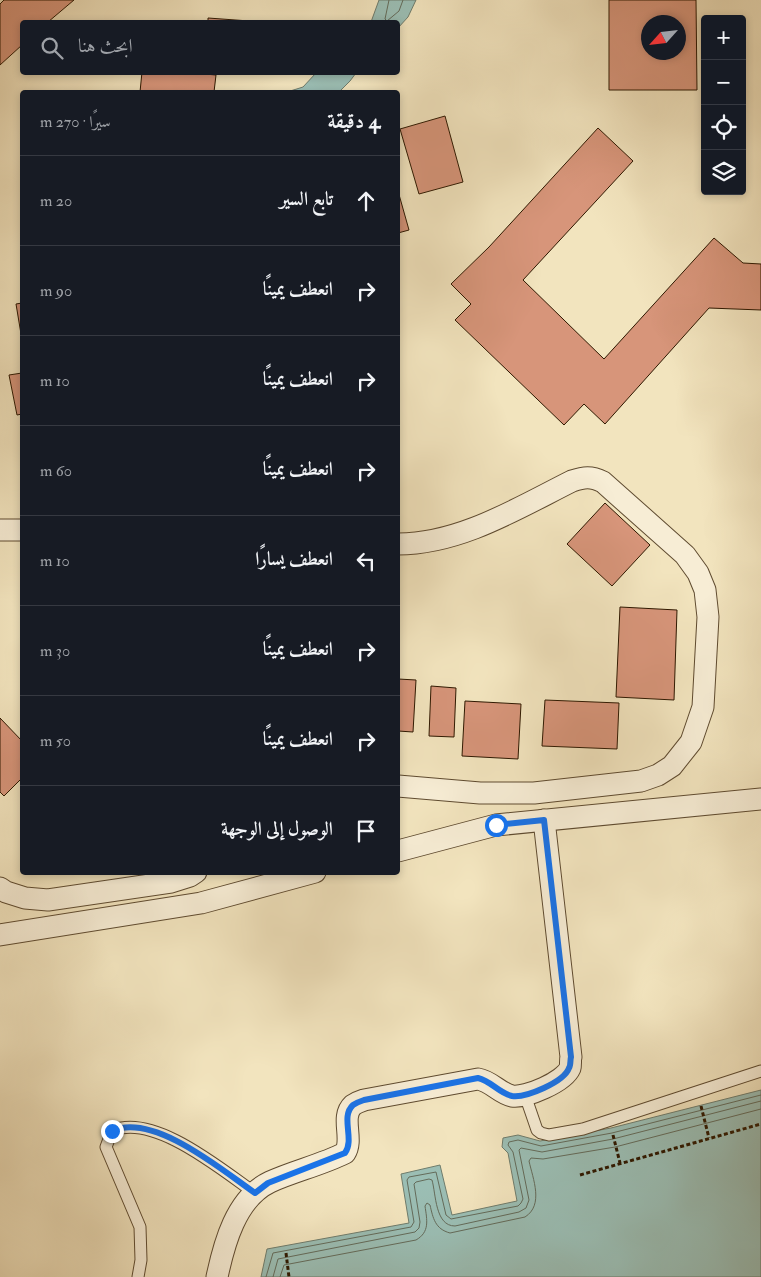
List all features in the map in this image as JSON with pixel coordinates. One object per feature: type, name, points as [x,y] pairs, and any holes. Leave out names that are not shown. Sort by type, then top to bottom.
[{"type":"street","points":[[400,544],[438,539],[472,530],[586,476],[603,482],[685,555],[698,573],[705,590],[708,617],[703,706],[697,727],[691,742],[681,755],[672,766],[658,775],[641,781],[534,793],[480,793],[400,786]]},
{"type":"street","points":[[0,530],[20,530]]},
{"type":"street","points":[[400,850],[496,825],[761,799]]},
{"type":"street","points":[[217,1277],[231,1226],[243,1206],[268,1183],[345,1153],[348,1145],[348,1113],[353,1105],[364,1100],[478,1078],[485,1080],[502,1092],[512,1096],[525,1095],[543,1088],[564,1076],[570,1068],[571,1057],[544,820]]},
{"type":"street","points":[[0,888],[25,898],[48,900],[171,882],[188,875]]},
{"type":"street","points":[[0,935],[201,903],[304,875]]},
{"type":"lane","points":[[525,1095],[537,1130],[541,1133],[554,1134],[583,1129],[761,1071]]},
{"type":"lane","points":[[138,1277],[141,1260],[140,1227],[106,1147],[112,1131],[130,1126],[164,1135],[195,1150],[255,1193]]},
{"type":"path","points":[[700,1105],[709,1138]]},
{"type":"path","points":[[580,1174],[761,1124]]},
{"type":"path","points":[[611,1128],[620,1163]]},
{"type":"path","points":[[286,1253],[289,1277]]},
{"type":"water","points":[[379,0],[416,0],[408,17],[400,26],[400,20],[372,20]]},
{"type":"water","points":[[314,75],[354,75],[341,90],[293,90],[303,87]]},
{"type":"water","points":[[761,1090],[761,1277],[261,1277],[267,1249],[409,1223],[401,1174],[440,1165],[452,1215],[517,1201],[508,1153],[502,1147],[503,1138],[518,1135],[540,1141],[611,1128]]},
{"type":"building","points":[[4,0],[74,0],[50,20],[20,20],[20,47],[0,65],[0,4]]},
{"type":"building","points":[[609,0],[696,0],[697,90],[609,90]]},
{"type":"building","points":[[208,18],[236,20],[208,20]]},
{"type":"building","points":[[142,75],[216,75],[214,90],[140,90]]},
{"type":"building","points":[[445,116],[463,182],[419,194],[400,129]]},
{"type":"building","points":[[598,128],[633,161],[523,280],[604,359],[714,238],[743,263],[761,264],[761,310],[709,308],[605,424],[584,404],[564,425],[455,320],[471,304],[451,284],[489,247]]},
{"type":"building","points":[[400,198],[409,230],[400,232]]},
{"type":"building","points":[[20,303],[20,328],[16,304]]},
{"type":"building","points":[[20,373],[20,414],[17,415],[9,375]]},
{"type":"building","points":[[605,503],[650,545],[612,586],[567,544]]},
{"type":"building","points":[[620,607],[677,610],[674,700],[616,697]]},
{"type":"building","points":[[400,679],[416,680],[413,732],[400,731]]},
{"type":"building","points":[[431,686],[456,688],[454,737],[429,736]]},
{"type":"building","points":[[545,700],[619,703],[617,749],[542,746]]},
{"type":"building","points":[[465,701],[521,704],[518,759],[462,756]]},
{"type":"building","points":[[0,718],[20,739],[20,780],[4,796],[0,792]]},
{"type":"route","points":[[112,1131],[130,1126],[164,1135],[195,1150],[255,1193],[268,1183],[345,1153],[348,1150],[348,1113],[353,1105],[364,1100],[478,1078],[485,1080],[502,1092],[512,1096],[525,1095],[543,1088],[564,1076],[570,1068],[571,1057],[544,820],[496,825]]}]
